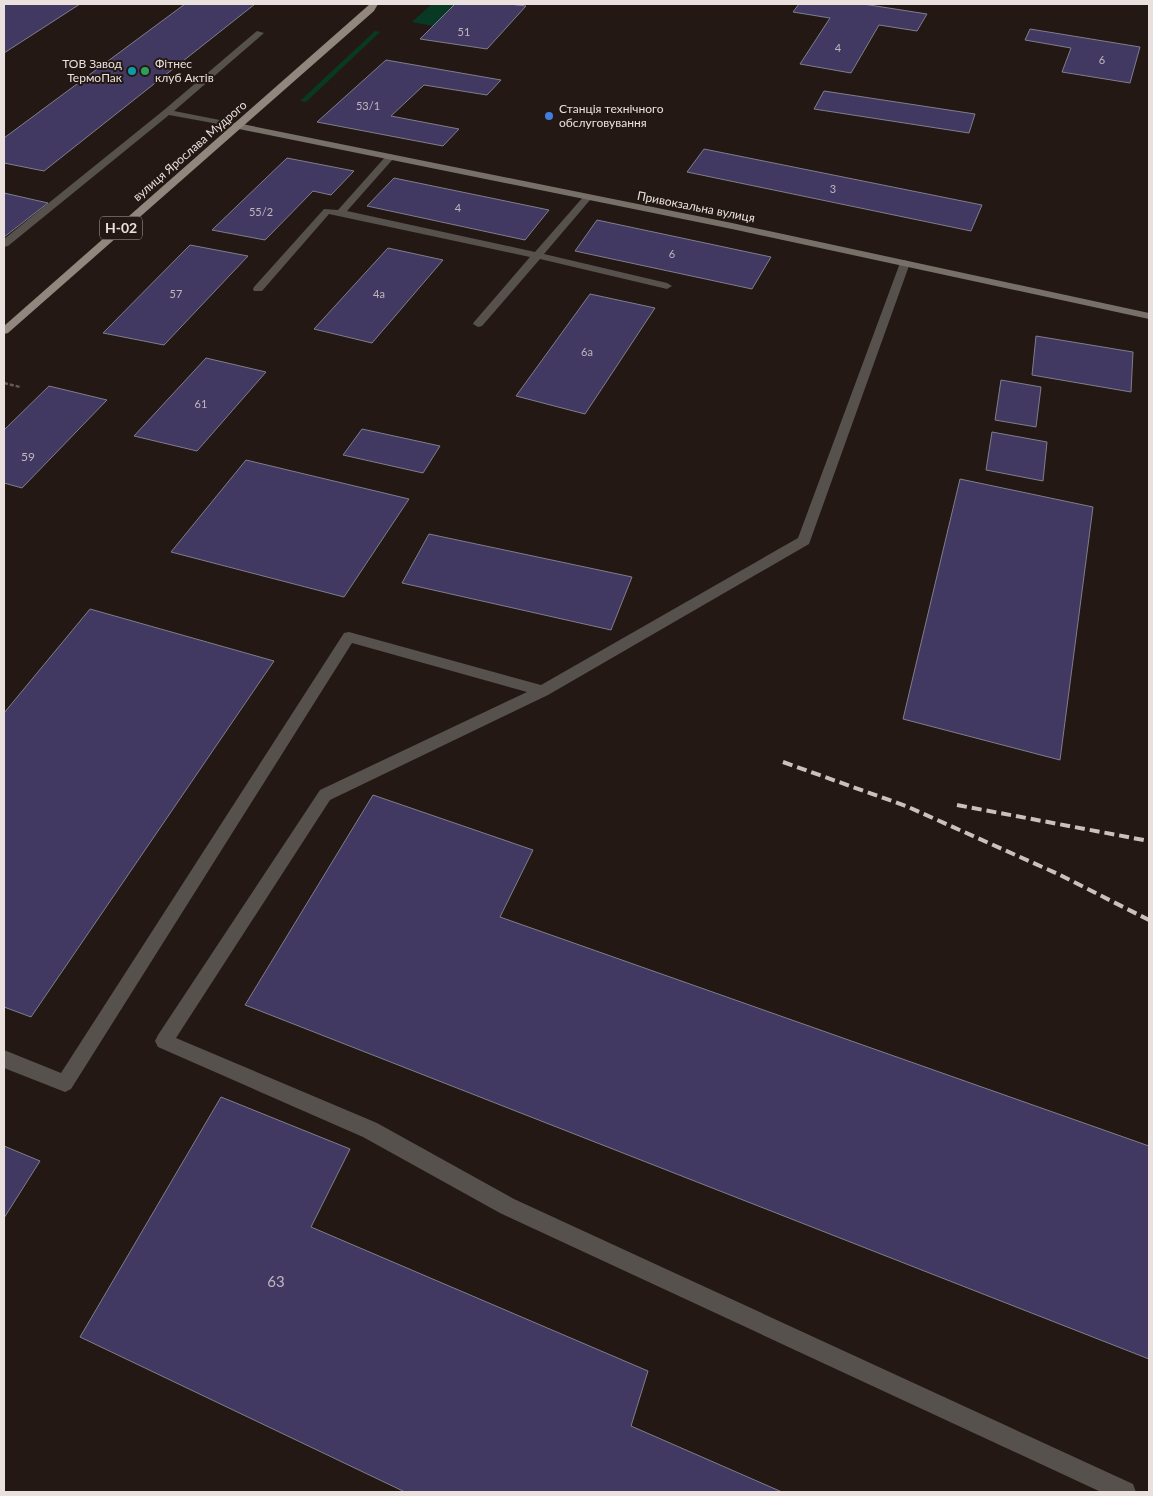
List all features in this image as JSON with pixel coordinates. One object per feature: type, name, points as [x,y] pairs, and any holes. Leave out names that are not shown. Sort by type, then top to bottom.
[{"type":"main road","name":"вулиця Ярослава Мудрого","points":[[4,331],[372,6],[383,4]]},
{"type":"street","name":"Привокзальна вулиця","points":[[237,126],[732,226],[1149,316]]},
{"type":"lane","points":[[4,244],[260,34]]},
{"type":"lane","points":[[167,112],[237,126]]},
{"type":"lane","points":[[340,213],[390,157]]},
{"type":"lane","points":[[478,324],[587,198]]},
{"type":"lane","points":[[258,288],[327,211],[537,255],[667,286]]},
{"type":"lane","points":[[905,264],[804,541],[543,691],[325,795],[164,1041],[370,1130],[507,1206],[1125,1492]]},
{"type":"lane","points":[[4,1060],[65,1082],[349,637],[543,691]]},
{"type":"path","points":[[4,383],[20,387]]},
{"type":"green space","points":[[432,4],[455,4],[433,26],[412,22]]},
{"type":"green space","points":[[375,31],[380,32],[306,102],[300,101]]},
{"type":"building","points":[[4,4],[80,4],[4,53]]},
{"type":"building","name":"ТОВ Завод ТермоПак","points":[[185,4],[255,4],[44,171],[4,163],[4,138]]},
{"type":"building","points":[[455,4],[509,4],[526,6],[487,49],[420,39]]},
{"type":"building","points":[[799,4],[863,4],[927,14],[917,31],[879,25],[851,73],[800,64],[830,18],[793,12]]},
{"type":"building","points":[[1030,29],[1140,47],[1130,83],[1062,72],[1071,48],[1025,40]]},
{"type":"building","points":[[386,60],[501,80],[487,95],[424,85],[391,116],[459,129],[443,146],[317,122]]},
{"type":"building","points":[[824,91],[975,114],[969,133],[814,109]]},
{"type":"building","points":[[704,149],[982,205],[971,231],[687,172]]},
{"type":"building","points":[[287,158],[354,171],[331,195],[313,191],[265,240],[212,230]]},
{"type":"building","points":[[394,178],[549,210],[525,240],[367,206]]},
{"type":"building","points":[[4,193],[48,203],[4,237]]},
{"type":"building","points":[[597,220],[771,257],[752,289],[575,251]]},
{"type":"building","points":[[190,245],[248,256],[164,345],[103,333]]},
{"type":"building","points":[[388,248],[443,260],[372,343],[314,329]]},
{"type":"building","points":[[590,294],[655,308],[585,414],[516,396]]},
{"type":"building","points":[[1036,336],[1133,352],[1131,392],[1032,375]]},
{"type":"building","points":[[206,358],[266,372],[197,451],[134,436]]},
{"type":"building","points":[[1001,380],[1041,387],[1036,427],[995,420]]},
{"type":"building","points":[[49,386],[107,400],[22,488],[4,483],[4,430]]},
{"type":"building","points":[[362,429],[440,446],[423,473],[343,455]]},
{"type":"building","points":[[992,432],[1047,442],[1043,481],[986,470]]},
{"type":"building","points":[[246,460],[409,499],[344,597],[171,552]]},
{"type":"building","points":[[960,479],[1093,507],[1060,760],[903,719]]},
{"type":"building","points":[[429,534],[632,577],[611,630],[402,583]]},
{"type":"building","points":[[90,609],[274,661],[31,1017],[4,1007],[4,713]]},
{"type":"building","points":[[373,795],[533,850],[500,917],[1149,1146],[1149,1359],[245,1005]]},
{"type":"building","points":[[221,1097],[350,1149],[311,1227],[648,1371],[631,1426],[782,1492],[405,1492],[80,1337]]},
{"type":"building","points":[[4,1146],[40,1161],[4,1218]]},
{"type":"railway","points":[[783,762],[906,806],[1058,874],[1149,920]]},
{"type":"railway","points":[[957,805],[1149,841]]},
{"type":"place","name":"ТОВ Завод ТермоПак","points":[[132,71]]},
{"type":"place","name":"Фітнес клуб Актів","points":[[145,71]]},
{"type":"place","name":"Станція технічного обслуговування","points":[[549,116]]}]
